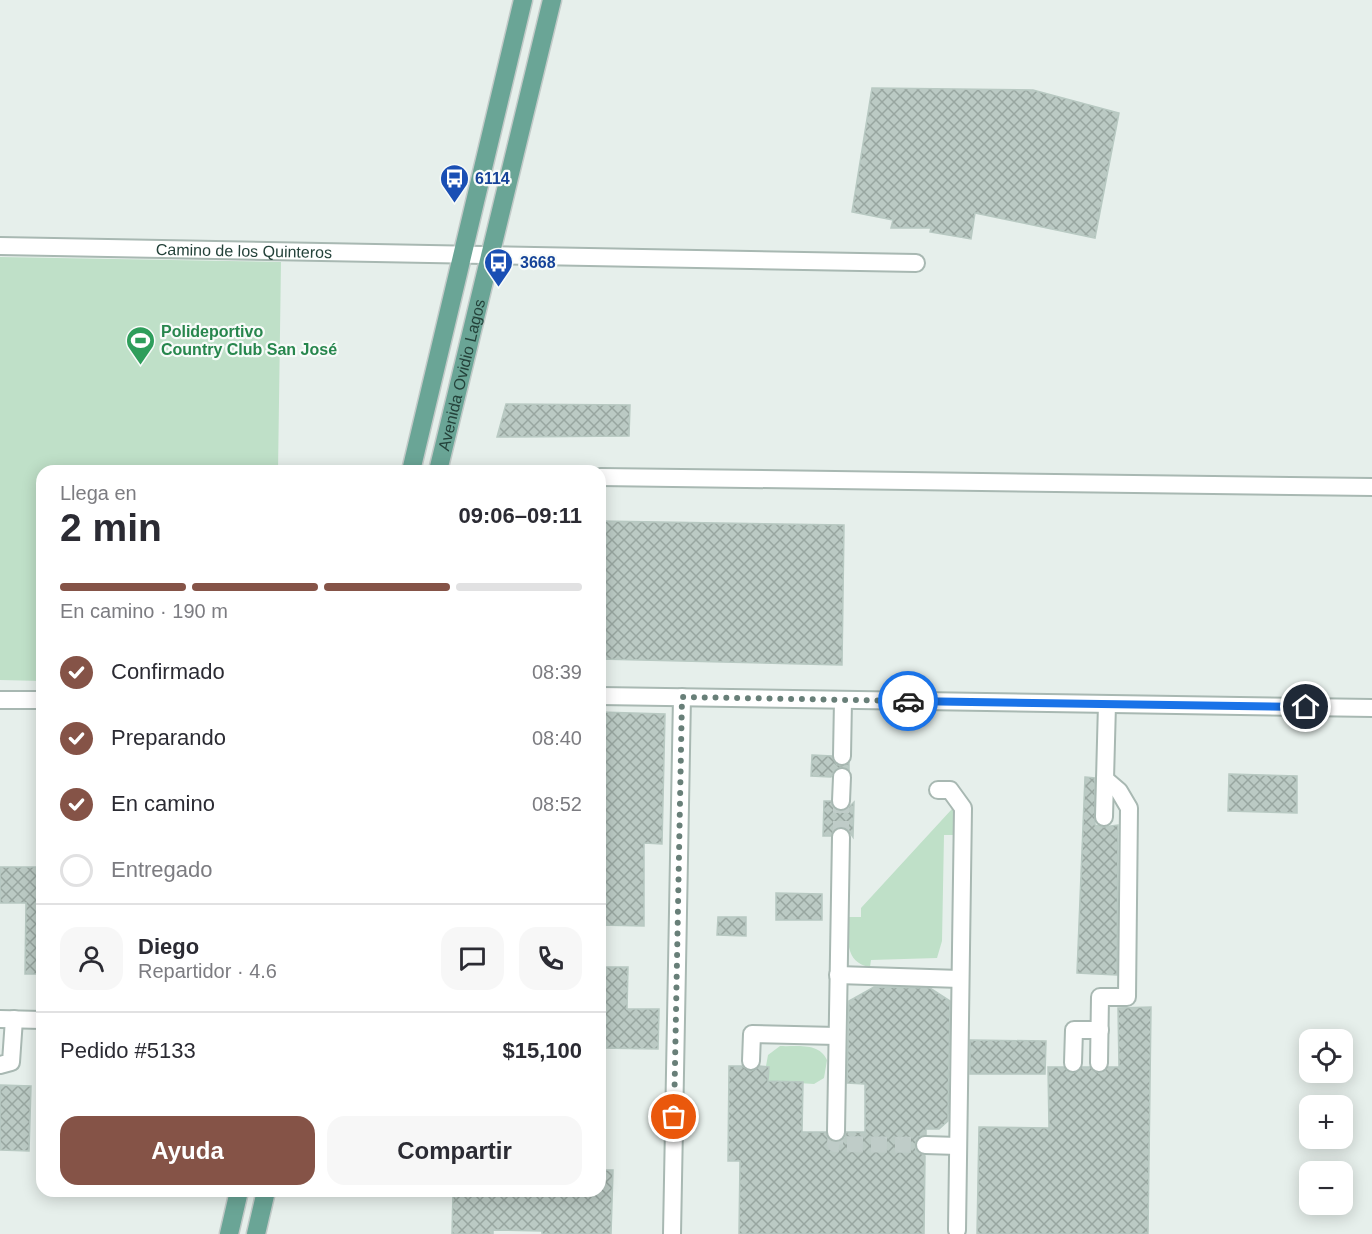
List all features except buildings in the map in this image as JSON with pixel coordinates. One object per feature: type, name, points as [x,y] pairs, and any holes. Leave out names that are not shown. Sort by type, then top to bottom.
[{"type":"main road","name":"Avenida Ovidio Lagos","points":[[412,465],[523,0]]},
{"type":"main road","name":"Avenida Ovidio Lagos","points":[[439,465],[552,0]]},
{"type":"main road","points":[[229,1234],[238,1197]]},
{"type":"main road","points":[[256,1234],[265,1197]]},
{"type":"street","name":"Camino de los Quinteros","points":[[0,246],[916,263]]},
{"type":"street","points":[[606,477],[1372,487]]},
{"type":"street","points":[[606,696],[1372,708]]},
{"type":"street","points":[[672,1234],[682,697]]},
{"type":"street","points":[[0,700],[36,700]]},
{"type":"street","points":[[842,756],[843,700]]},
{"type":"street","points":[[1104,817],[1107,704]]},
{"type":"street","points":[[842,777],[842,801]]},
{"type":"street","points":[[1099,1063],[1100,997],[1126,997],[1129,869],[1129,808],[1119,791],[1105,779]]},
{"type":"street","points":[[938,790],[950,790],[963,808],[957,1230]]},
{"type":"street","points":[[836,1132],[841,837]]},
{"type":"street","points":[[838,975],[960,979]]},
{"type":"street","points":[[0,1065],[11,1062],[7,1019],[36,1020]]},
{"type":"street","points":[[1073,1063],[1074,1030],[1100,1030]]},
{"type":"street","points":[[751,1061],[752,1034],[837,1036]]},
{"type":"street","points":[[926,1145],[958,1146]]},
{"type":"green space","name":"Polideportivo Country Club San José","points":[[0,257],[281,262],[278,465],[36,465],[36,681],[0,680]]},
{"type":"green space","points":[[952,809],[955,810],[955,835],[944,835],[942,941],[937,958],[871,960],[870,967],[862,965],[852,955],[849,948],[848,917],[861,917],[861,908]]},
{"type":"green space","points":[[780,1046],[819,1050],[827,1060],[824,1078],[814,1084],[768,1081],[769,1067],[766,1066],[768,1055]]},
{"type":"tunnel","points":[[841,801],[841,837]]},
{"type":"tunnel","points":[[836,1132],[835,1144],[925,1145]]},
{"type":"way so far","points":[[674,1117],[682,697],[908,701]]},
{"type":"place","name":"6114","points":[[454,204]]},
{"type":"place","name":"3668","points":[[499,288]]},
{"type":"place","name":"Polideportivo Country Club San José","points":[[140,366]]},
{"type":"route","points":[[908,701],[1306,707]]}]
